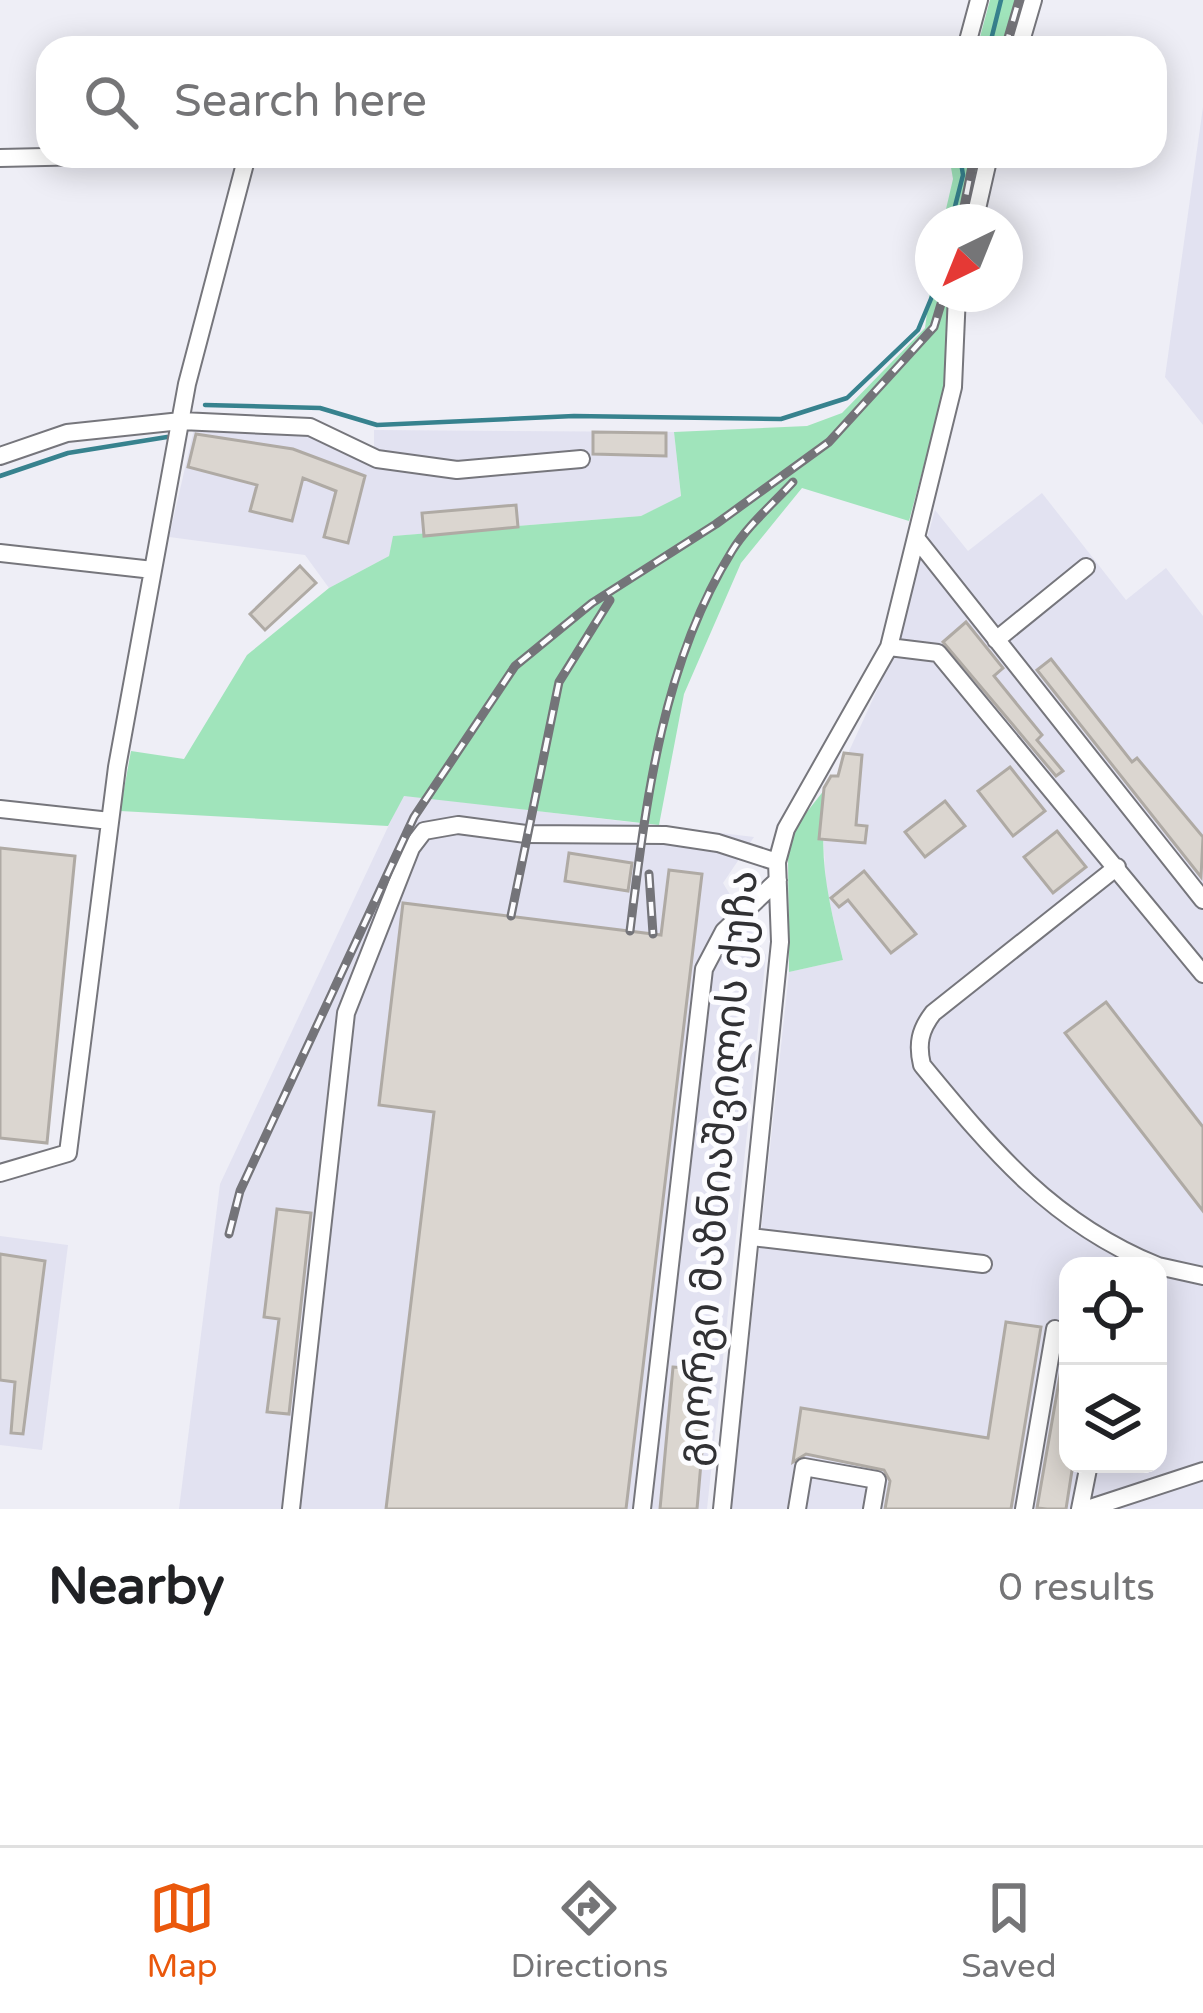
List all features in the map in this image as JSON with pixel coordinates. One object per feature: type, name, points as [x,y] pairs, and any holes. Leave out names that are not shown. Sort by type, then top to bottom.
[{"type":"street","points":[[969,36],[979,0]]},
{"type":"street","points":[[1022,36],[1033,0]]},
{"type":"street","points":[[0,158],[36,157]]},
{"type":"street","points":[[0,1172],[68,1153],[110,821],[154,570],[181,421],[244,168]]},
{"type":"street","points":[[978,204],[986,168]]},
{"type":"street","name":"გიორგი მაზნიაშვილის ქუჩა","points":[[722,1509],[780,942],[777,871],[786,830],[889,646],[953,387],[956,312]]},
{"type":"street","points":[[0,456],[67,434],[181,421],[310,428],[377,458],[457,470],[581,459]]},
{"type":"street","points":[[916,538],[1203,900]]},
{"type":"street","points":[[0,553],[154,570]]},
{"type":"street","points":[[997,640],[1086,568]]},
{"type":"street","points":[[889,646],[938,653],[1203,974]]},
{"type":"street","points":[[0,809],[110,821]]},
{"type":"street","points":[[291,1509],[346,1013],[411,848],[424,831],[458,825],[526,834],[665,835],[718,843],[777,871],[724,931],[704,969],[642,1509]]},
{"type":"street","points":[[1117,867],[933,1012],[923,1026],[918,1049],[922,1065],[1006,1167],[1104,1244],[1136,1257]]},
{"type":"street","points":[[751,1237],[983,1264]]},
{"type":"street","points":[[1167,1268],[1203,1276]]},
{"type":"street","points":[[1024,1509],[1055,1329]]},
{"type":"street","points":[[797,1509],[804,1467],[877,1480],[872,1509]]},
{"type":"street","points":[[1088,1473],[1083,1509],[1203,1471]]},
{"type":"shaded area","points":[[1203,107],[1203,425],[1165,377]]},
{"type":"shaded area","points":[[194,429],[307,435],[374,467],[374,430],[674,432],[681,497],[641,516],[394,536],[389,556],[329,588],[305,555],[169,537]]},
{"type":"shaded area","points":[[1042,493],[1126,600],[1166,568],[1203,616],[1203,1509],[731,1509],[789,972],[843,960],[826,888],[822,810],[895,651],[935,510],[968,551]]},
{"type":"shaded area","points":[[403,795],[754,837],[723,883],[766,955],[707,1509],[179,1509],[220,1184]]},
{"type":"shaded area","points":[[0,1236],[68,1245],[42,1450],[0,1445]]},
{"type":"green space","points":[[990,0],[1027,0],[1017,36],[980,36]]},
{"type":"green space","points":[[951,168],[983,168],[973,204],[947,204]]},
{"type":"green space","points":[[927,312],[948,312],[945,386],[909,521],[802,488],[741,563],[684,694],[659,825],[404,796],[388,826],[120,811],[131,751],[184,759],[247,655],[329,588],[389,556],[393,536],[641,516],[681,496],[674,432],[807,426],[842,413],[925,328]]},
{"type":"green space","points":[[836,775],[823,844],[843,960],[789,972],[788,852],[795,827]]},
{"type":"building","points":[[593,432],[666,433],[666,456],[593,454]]},
{"type":"building","points":[[196,434],[293,449],[365,476],[348,543],[324,537],[336,491],[303,478],[292,521],[250,511],[257,485],[188,467]]},
{"type":"building","points":[[516,505],[518,527],[424,536],[422,513]]},
{"type":"building","points":[[300,566],[316,583],[265,630],[250,614]]},
{"type":"building","points":[[966,622],[1003,668],[994,676],[1042,735],[1037,740],[1063,771],[1056,776],[943,642]]},
{"type":"building","points":[[1051,659],[1132,762],[1137,758],[1203,837],[1201,877],[1037,670]]},
{"type":"building","points":[[844,753],[862,755],[856,825],[867,826],[865,843],[819,839],[824,788],[831,776],[838,776]]},
{"type":"building","points":[[1010,767],[1045,811],[1013,836],[978,791]]},
{"type":"building","points":[[945,801],[965,826],[925,857],[905,832]]},
{"type":"building","points":[[1057,831],[1086,867],[1053,893],[1024,857]]},
{"type":"building","points":[[0,848],[75,856],[47,1143],[0,1138]]},
{"type":"building","points":[[569,853],[632,863],[628,891],[565,881]]},
{"type":"building","points":[[669,870],[702,874],[626,1509],[386,1509],[434,1112],[379,1105],[403,903],[661,935]]},
{"type":"building","points":[[864,871],[916,934],[891,953],[848,900],[839,907],[831,898]]},
{"type":"building","points":[[1106,1002],[1203,1127],[1203,1211],[1065,1033]]},
{"type":"building","points":[[277,1209],[311,1213],[289,1414],[267,1412],[279,1319],[264,1317]]},
{"type":"building","points":[[0,1254],[45,1261],[23,1434],[11,1433],[15,1382],[0,1380]]},
{"type":"building","points":[[1006,1322],[1041,1327],[1011,1509],[885,1509],[890,1481],[884,1470],[806,1454],[793,1462],[801,1408],[988,1438]]},
{"type":"building","points":[[673,1367],[709,1370],[697,1509],[660,1509]]},
{"type":"building","points":[[1059,1381],[1059,1473],[1072,1473],[1066,1509],[1037,1508]]},
{"type":"waterway","points":[[992,36],[1001,0]]},
{"type":"waterway","points":[[956,204],[962,168]]},
{"type":"waterway","points":[[205,405],[320,408],[377,425],[574,416],[781,419],[847,398],[918,330],[926,312]]},
{"type":"waterway","points":[[0,476],[68,453],[167,437]]},
{"type":"railway","points":[[1008,36],[1019,0]]},
{"type":"railway","points":[[965,204],[972,168]]},
{"type":"railway","points":[[229,1234],[240,1191],[414,817],[515,666],[592,603],[716,524],[829,442],[934,327],[939,312]]},
{"type":"railway","points":[[630,931],[651,783],[689,640],[732,551],[793,482]]},
{"type":"railway","points":[[511,916],[559,682],[610,600]]},
{"type":"railway","points":[[649,874],[653,934]]}]
